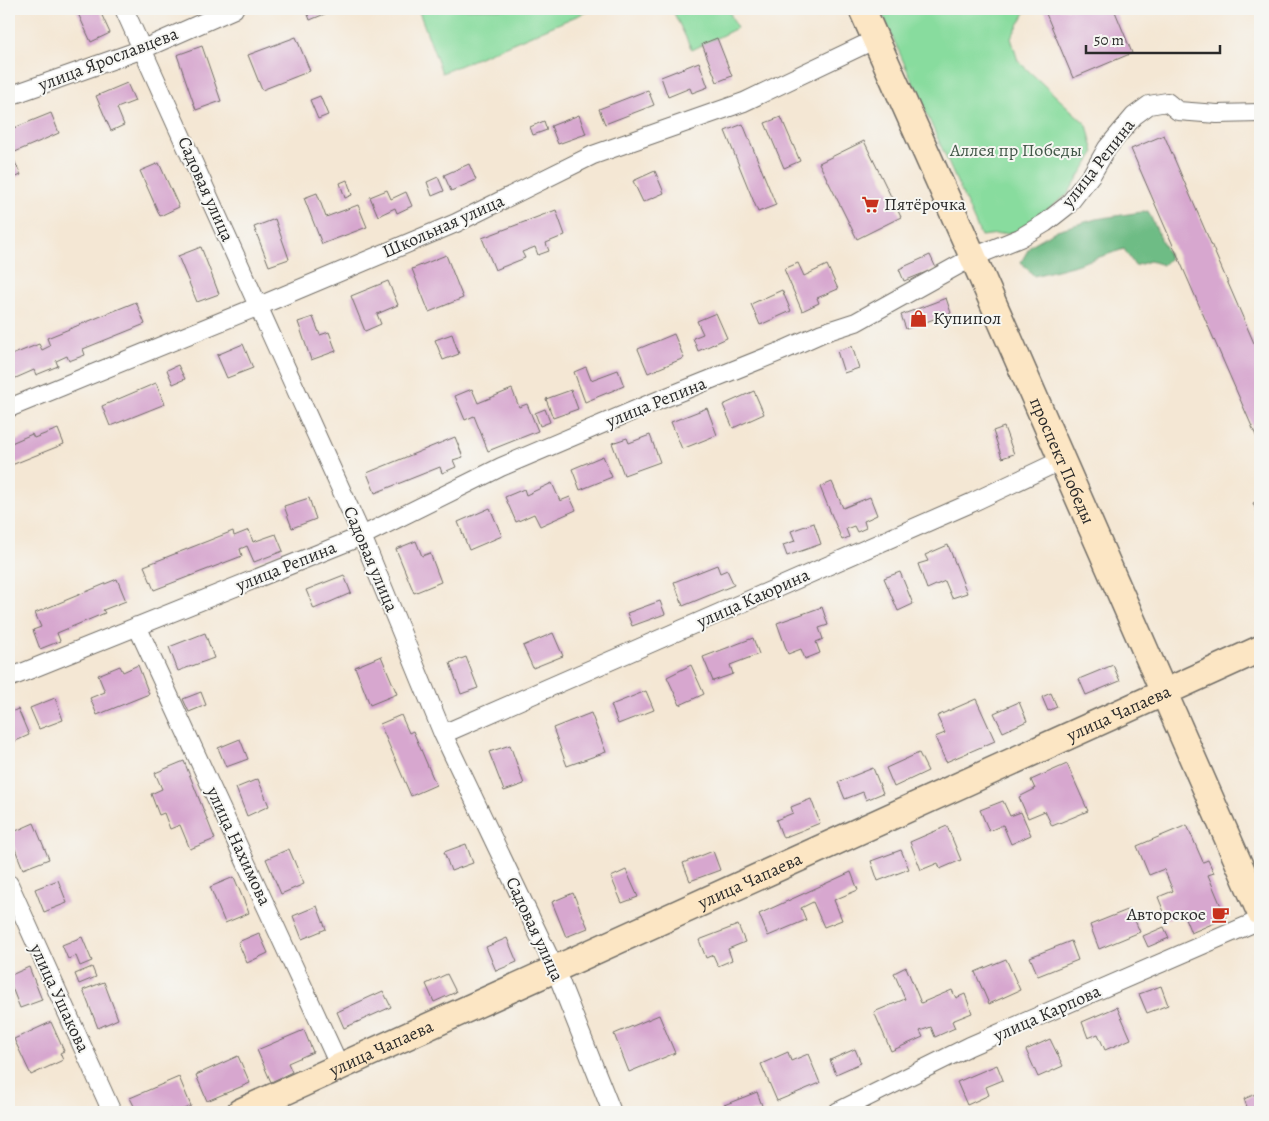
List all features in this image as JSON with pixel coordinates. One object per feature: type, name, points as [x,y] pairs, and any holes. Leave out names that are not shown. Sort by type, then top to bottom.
[{"type":"street","name":"Садовая улица","points":[[124,9],[260,306],[362,536],[443,734],[555,969],[612,1112]]},
{"type":"street","name":"улица Ярославцева","points":[[9,96],[143,49],[234,9]]},
{"type":"street","name":"проспект Победы","points":[[862,9],[974,257],[1260,912]]},
{"type":"street","name":"Школьная улица","points":[[9,408],[260,306],[456,223],[593,155],[744,102],[876,40]]},
{"type":"street","name":"улица Репина","points":[[9,678],[362,536],[501,467],[822,333],[856,322],[974,257],[1020,238],[1045,223],[1068,205],[1092,174],[1107,148],[1134,116],[1150,105],[1167,102],[1178,111],[1217,114],[1260,113]]},
{"type":"street","name":"улица Каюрина","points":[[443,734],[970,503],[1062,460]]},
{"type":"street","name":"улица Нахимова","points":[[137,626],[340,1067]]},
{"type":"street","name":"улица Чапаева","points":[[240,1112],[1260,649]]},
{"type":"street","name":"улица Ушакова","points":[[9,884],[112,1112]]},
{"type":"street","name":"улица Карпова","points":[[837,1112],[970,1046],[1260,920]]},
{"type":"green space","points":[[418,9],[593,9],[442,73]]},
{"type":"green space","points":[[672,9],[728,9],[737,28],[692,50]]},
{"type":"green space","name":"Аллея пр Победы","points":[[880,9],[1027,9],[1011,38],[1018,61],[1087,125],[1094,153],[1067,195],[1016,232],[981,236]]},
{"type":"green space","points":[[1148,211],[1170,258],[1163,265],[1150,261],[1135,266],[1124,249],[1034,276],[1021,262],[1031,245],[1057,230],[1096,219]]},
{"type":"building","points":[[76,9],[99,9],[110,33],[91,42]]},
{"type":"building","points":[[306,9],[325,9],[327,13],[310,20]]},
{"type":"building","points":[[368,9],[383,9],[370,14]]},
{"type":"building","points":[[1044,9],[1114,9],[1132,53],[1073,78]]},
{"type":"building","points":[[296,37],[310,71],[262,90],[248,55]]},
{"type":"building","points":[[717,38],[732,76],[717,82],[702,44]]},
{"type":"building","points":[[202,46],[221,101],[196,110],[177,55]]},
{"type":"building","points":[[699,62],[708,87],[692,93],[690,88],[668,97],[661,77]]},
{"type":"building","points":[[127,83],[135,101],[117,108],[124,125],[111,131],[96,96]]},
{"type":"building","points":[[648,90],[654,105],[605,124],[599,109]]},
{"type":"building","points":[[320,96],[328,115],[318,119],[310,100]]},
{"type":"building","points":[[51,113],[59,133],[15,152],[9,139],[9,130]]},
{"type":"building","points":[[579,115],[586,134],[558,144],[551,126]]},
{"type":"building","points":[[781,117],[800,161],[784,168],[765,123]]},
{"type":"building","points":[[544,121],[547,130],[533,135],[530,127]]},
{"type":"building","points":[[743,124],[776,205],[758,212],[725,131]]},
{"type":"building","points":[[1164,135],[1260,357],[1260,445],[1131,149]]},
{"type":"building","points":[[864,141],[901,217],[857,239],[819,163]]},
{"type":"building","points":[[13,158],[21,175],[9,180],[9,160]]},
{"type":"building","points":[[159,163],[179,207],[160,216],[140,171]]},
{"type":"building","points":[[469,164],[476,180],[451,191],[444,175]]},
{"type":"building","points":[[655,171],[664,193],[643,202],[633,181]]},
{"type":"building","points":[[438,177],[444,191],[432,196],[427,182]]},
{"type":"building","points":[[347,180],[352,195],[345,198],[340,183]]},
{"type":"building","points":[[387,190],[391,199],[406,192],[412,206],[397,213],[395,208],[378,216],[370,197]]},
{"type":"building","points":[[317,193],[326,217],[358,205],[367,227],[322,244],[304,198]]},
{"type":"building","points":[[556,210],[565,235],[546,243],[549,251],[538,255],[535,247],[522,252],[525,258],[495,270],[482,238]]},
{"type":"building","points":[[275,219],[289,259],[269,266],[254,227]]},
{"type":"building","points":[[201,247],[219,294],[197,302],[178,256]]},
{"type":"building","points":[[446,255],[463,298],[429,312],[412,269]]},
{"type":"building","points":[[930,255],[936,268],[904,281],[899,269]]},
{"type":"building","points":[[798,263],[804,276],[827,265],[838,289],[817,298],[819,303],[802,311],[784,269]]},
{"type":"building","points":[[388,281],[398,305],[377,314],[381,324],[365,331],[351,296]]},
{"type":"building","points":[[782,290],[791,311],[760,325],[751,304]]},
{"type":"building","points":[[946,298],[951,313],[906,329],[901,315]]},
{"type":"building","points":[[136,302],[145,324],[83,349],[85,355],[69,361],[67,356],[56,361],[58,366],[36,375],[34,370],[9,381],[9,356],[39,344],[42,350],[50,346],[47,338]]},
{"type":"building","points":[[716,313],[727,338],[698,351],[693,338],[703,334],[697,321]]},
{"type":"building","points":[[313,317],[320,335],[329,332],[336,351],[311,360],[298,322]]},
{"type":"building","points":[[452,334],[459,354],[443,360],[435,340]]},
{"type":"building","points":[[674,334],[684,358],[648,373],[638,349]]},
{"type":"building","points":[[243,344],[253,368],[227,378],[217,355]]},
{"type":"building","points":[[852,346],[859,368],[844,373],[837,351]]},
{"type":"building","points":[[178,365],[185,379],[173,384],[167,370]]},
{"type":"building","points":[[586,367],[591,380],[618,370],[624,386],[585,402],[574,372]]},
{"type":"building","points":[[156,383],[165,404],[110,426],[102,406]]},
{"type":"building","points":[[472,389],[478,403],[512,389],[519,407],[527,404],[538,431],[488,451],[474,416],[465,420],[455,396]]},
{"type":"building","points":[[571,390],[578,409],[553,418],[546,399]]},
{"type":"building","points":[[754,391],[764,414],[733,428],[723,405]]},
{"type":"building","points":[[707,408],[717,435],[682,449],[671,422]]},
{"type":"building","points":[[545,409],[550,422],[540,426],[535,413]]},
{"type":"building","points":[[1004,427],[1014,454],[1002,458],[993,431]]},
{"type":"building","points":[[58,429],[64,444],[9,466],[9,444],[32,434],[34,438]]},
{"type":"building","points":[[650,435],[660,462],[624,475],[612,443],[627,438],[629,443]]},
{"type":"building","points":[[455,437],[463,457],[453,460],[456,467],[442,473],[440,467],[375,493],[367,473]]},
{"type":"building","points":[[603,456],[612,477],[580,490],[572,469]]},
{"type":"building","points":[[832,482],[843,508],[870,497],[877,515],[864,521],[866,528],[857,532],[854,526],[846,529],[849,537],[842,540],[820,487]]},
{"type":"building","points":[[552,483],[560,501],[570,497],[576,510],[540,526],[534,514],[516,522],[505,497],[524,489],[526,495]]},
{"type":"building","points":[[309,498],[316,519],[292,528],[284,506]]},
{"type":"building","points":[[1260,500],[1260,519],[1253,503]]},
{"type":"building","points":[[490,508],[502,536],[469,550],[458,522]]},
{"type":"building","points":[[814,523],[821,544],[787,556],[783,545],[795,541],[791,531]]},
{"type":"building","points":[[249,530],[253,542],[276,534],[283,551],[254,562],[247,546],[240,549],[242,556],[154,590],[144,566],[233,531],[234,536]]},
{"type":"building","points":[[416,541],[422,556],[430,553],[441,582],[414,593],[396,549]]},
{"type":"building","points":[[948,545],[967,593],[952,598],[945,581],[927,589],[918,564],[928,561],[925,555]]},
{"type":"building","points":[[717,565],[720,573],[727,570],[734,585],[683,606],[674,582]]},
{"type":"building","points":[[900,572],[913,604],[898,611],[884,578]]},
{"type":"building","points":[[344,575],[351,593],[314,609],[306,590]]},
{"type":"building","points":[[117,579],[126,601],[103,610],[105,613],[57,633],[60,641],[40,649],[33,630],[41,627],[35,613]]},
{"type":"building","points":[[660,601],[665,614],[632,626],[627,613]]},
{"type":"building","points":[[822,607],[828,625],[819,628],[823,639],[816,642],[820,653],[805,659],[801,649],[788,654],[777,623]]},
{"type":"building","points":[[205,633],[214,658],[178,671],[169,647]]},
{"type":"building","points":[[553,633],[563,656],[533,668],[523,646]]},
{"type":"building","points":[[753,638],[759,654],[730,665],[733,674],[713,681],[703,657]]},
{"type":"building","points":[[381,656],[397,694],[370,705],[355,667]]},
{"type":"building","points":[[466,657],[478,688],[461,694],[450,663]]},
{"type":"building","points":[[138,665],[149,694],[97,715],[90,698],[105,692],[98,675],[120,666],[123,672]]},
{"type":"building","points":[[691,665],[704,694],[680,705],[667,677]]},
{"type":"building","points":[[1113,665],[1120,681],[1086,695],[1079,679]]},
{"type":"building","points":[[646,691],[654,710],[618,724],[611,705]]},
{"type":"building","points":[[201,692],[206,705],[189,712],[183,699]]},
{"type":"building","points":[[1051,693],[1057,707],[1048,711],[1042,697]]},
{"type":"building","points":[[55,698],[63,720],[39,729],[30,708]]},
{"type":"building","points":[[976,699],[995,741],[946,762],[935,737],[945,733],[937,716]]},
{"type":"building","points":[[1019,702],[1027,721],[1003,732],[994,713]]},
{"type":"building","points":[[18,709],[29,735],[9,744],[9,713]]},
{"type":"building","points":[[591,713],[606,752],[567,766],[553,728]]},
{"type":"building","points":[[401,715],[409,733],[413,731],[436,785],[411,796],[380,724]]},
{"type":"building","points":[[240,739],[248,759],[226,767],[218,748]]},
{"type":"building","points":[[510,745],[524,784],[504,791],[489,752]]},
{"type":"building","points":[[919,753],[928,771],[894,787],[886,768]]},
{"type":"building","points":[[184,761],[215,839],[190,849],[180,825],[170,829],[164,813],[159,815],[151,794],[162,789],[155,773]]},
{"type":"building","points":[[1067,764],[1088,811],[1052,826],[1045,811],[1028,818],[1019,797],[1035,789],[1031,780]]},
{"type":"building","points":[[873,768],[883,793],[866,800],[863,792],[845,799],[838,782]]},
{"type":"building","points":[[258,779],[269,806],[247,816],[236,788]]},
{"type":"building","points":[[811,799],[820,823],[783,838],[776,820],[793,813],[791,807]]},
{"type":"building","points":[[1003,801],[1010,816],[1021,812],[1031,835],[1011,844],[1003,825],[989,831],[980,810]]},
{"type":"building","points":[[34,823],[49,859],[23,869],[9,834]]},
{"type":"building","points":[[1187,825],[1203,862],[1208,860],[1214,873],[1208,875],[1226,918],[1191,933],[1183,913],[1167,919],[1158,897],[1173,891],[1164,869],[1149,875],[1137,846]]},
{"type":"building","points":[[947,826],[961,860],[940,869],[938,863],[921,870],[910,842]]},
{"type":"building","points":[[466,844],[473,863],[451,871],[444,852]]},
{"type":"building","points":[[289,849],[304,884],[281,894],[266,859]]},
{"type":"building","points":[[901,850],[909,869],[878,881],[871,861]]},
{"type":"building","points":[[713,851],[720,870],[690,881],[683,863]]},
{"type":"building","points":[[626,870],[638,897],[622,903],[611,877]]},
{"type":"building","points":[[851,872],[858,890],[834,900],[842,920],[824,927],[813,902],[801,908],[806,920],[768,936],[759,914]]},
{"type":"building","points":[[234,877],[249,913],[225,923],[210,887]]},
{"type":"building","points":[[58,880],[67,903],[44,912],[35,889]]},
{"type":"building","points":[[573,893],[588,928],[566,937],[552,902]]},
{"type":"building","points":[[317,906],[326,929],[302,939],[293,916]]},
{"type":"building","points":[[1130,909],[1140,932],[1099,949],[1090,925]]},
{"type":"building","points":[[738,925],[745,942],[728,949],[732,960],[718,966],[713,955],[706,958],[699,940]]},
{"type":"building","points":[[1164,927],[1169,938],[1148,947],[1143,936]]},
{"type":"building","points":[[259,933],[268,953],[247,963],[238,942]]},
{"type":"building","points":[[82,937],[92,961],[80,966],[76,956],[68,959],[62,945]]},
{"type":"building","points":[[507,938],[517,962],[496,971],[486,947]]},
{"type":"building","points":[[1071,941],[1078,960],[1038,976],[1030,957]]},
{"type":"building","points":[[1006,959],[1020,990],[989,1004],[975,972]]},
{"type":"building","points":[[29,967],[42,1000],[20,1008],[9,976]]},
{"type":"building","points":[[92,967],[96,977],[79,984],[75,974]]},
{"type":"building","points":[[906,967],[921,1003],[952,990],[956,998],[965,994],[972,1013],[952,1021],[955,1028],[935,1037],[931,1027],[920,1031],[923,1037],[891,1051],[874,1012],[905,999],[894,973]]},
{"type":"building","points":[[447,974],[456,992],[434,1002],[426,984]]},
{"type":"building","points":[[104,982],[118,1019],[98,1028],[83,990]]},
{"type":"building","points":[[1161,986],[1168,1005],[1147,1013],[1139,994]]},
{"type":"building","points":[[383,991],[391,1007],[344,1028],[337,1012]]},
{"type":"building","points":[[1117,1007],[1131,1039],[1105,1050],[1098,1034],[1088,1038],[1082,1022]]},
{"type":"building","points":[[659,1015],[675,1053],[629,1072],[614,1034]]},
{"type":"building","points":[[51,1022],[64,1051],[60,1053],[63,1060],[31,1075],[14,1039]]},
{"type":"building","points":[[304,1030],[313,1052],[288,1063],[292,1072],[271,1082],[257,1050]]},
{"type":"building","points":[[1050,1039],[1063,1066],[1038,1077],[1026,1050]]},
{"type":"building","points":[[855,1049],[861,1063],[836,1074],[830,1060]]},
{"type":"building","points":[[788,1052],[791,1061],[808,1054],[820,1083],[777,1101],[761,1064]]},
{"type":"building","points":[[238,1056],[250,1083],[207,1101],[196,1075]]},
{"type":"building","points":[[997,1065],[1003,1080],[986,1087],[989,1095],[967,1105],[957,1082]]},
{"type":"building","points":[[179,1077],[191,1106],[177,1112],[173,1112],[172,1109],[164,1112],[137,1112],[130,1098]]},
{"type":"building","points":[[757,1092],[764,1111],[721,1112],[719,1107]]},
{"type":"building","points":[[1260,1092],[1260,1112],[1249,1112],[1244,1099]]},
{"type":"place","name":"Пятёрочка","points":[[870,204]]},
{"type":"place","name":"Купипол","points":[[919,318]]},
{"type":"place","name":"Авторское","points":[[1220,914]]}]
